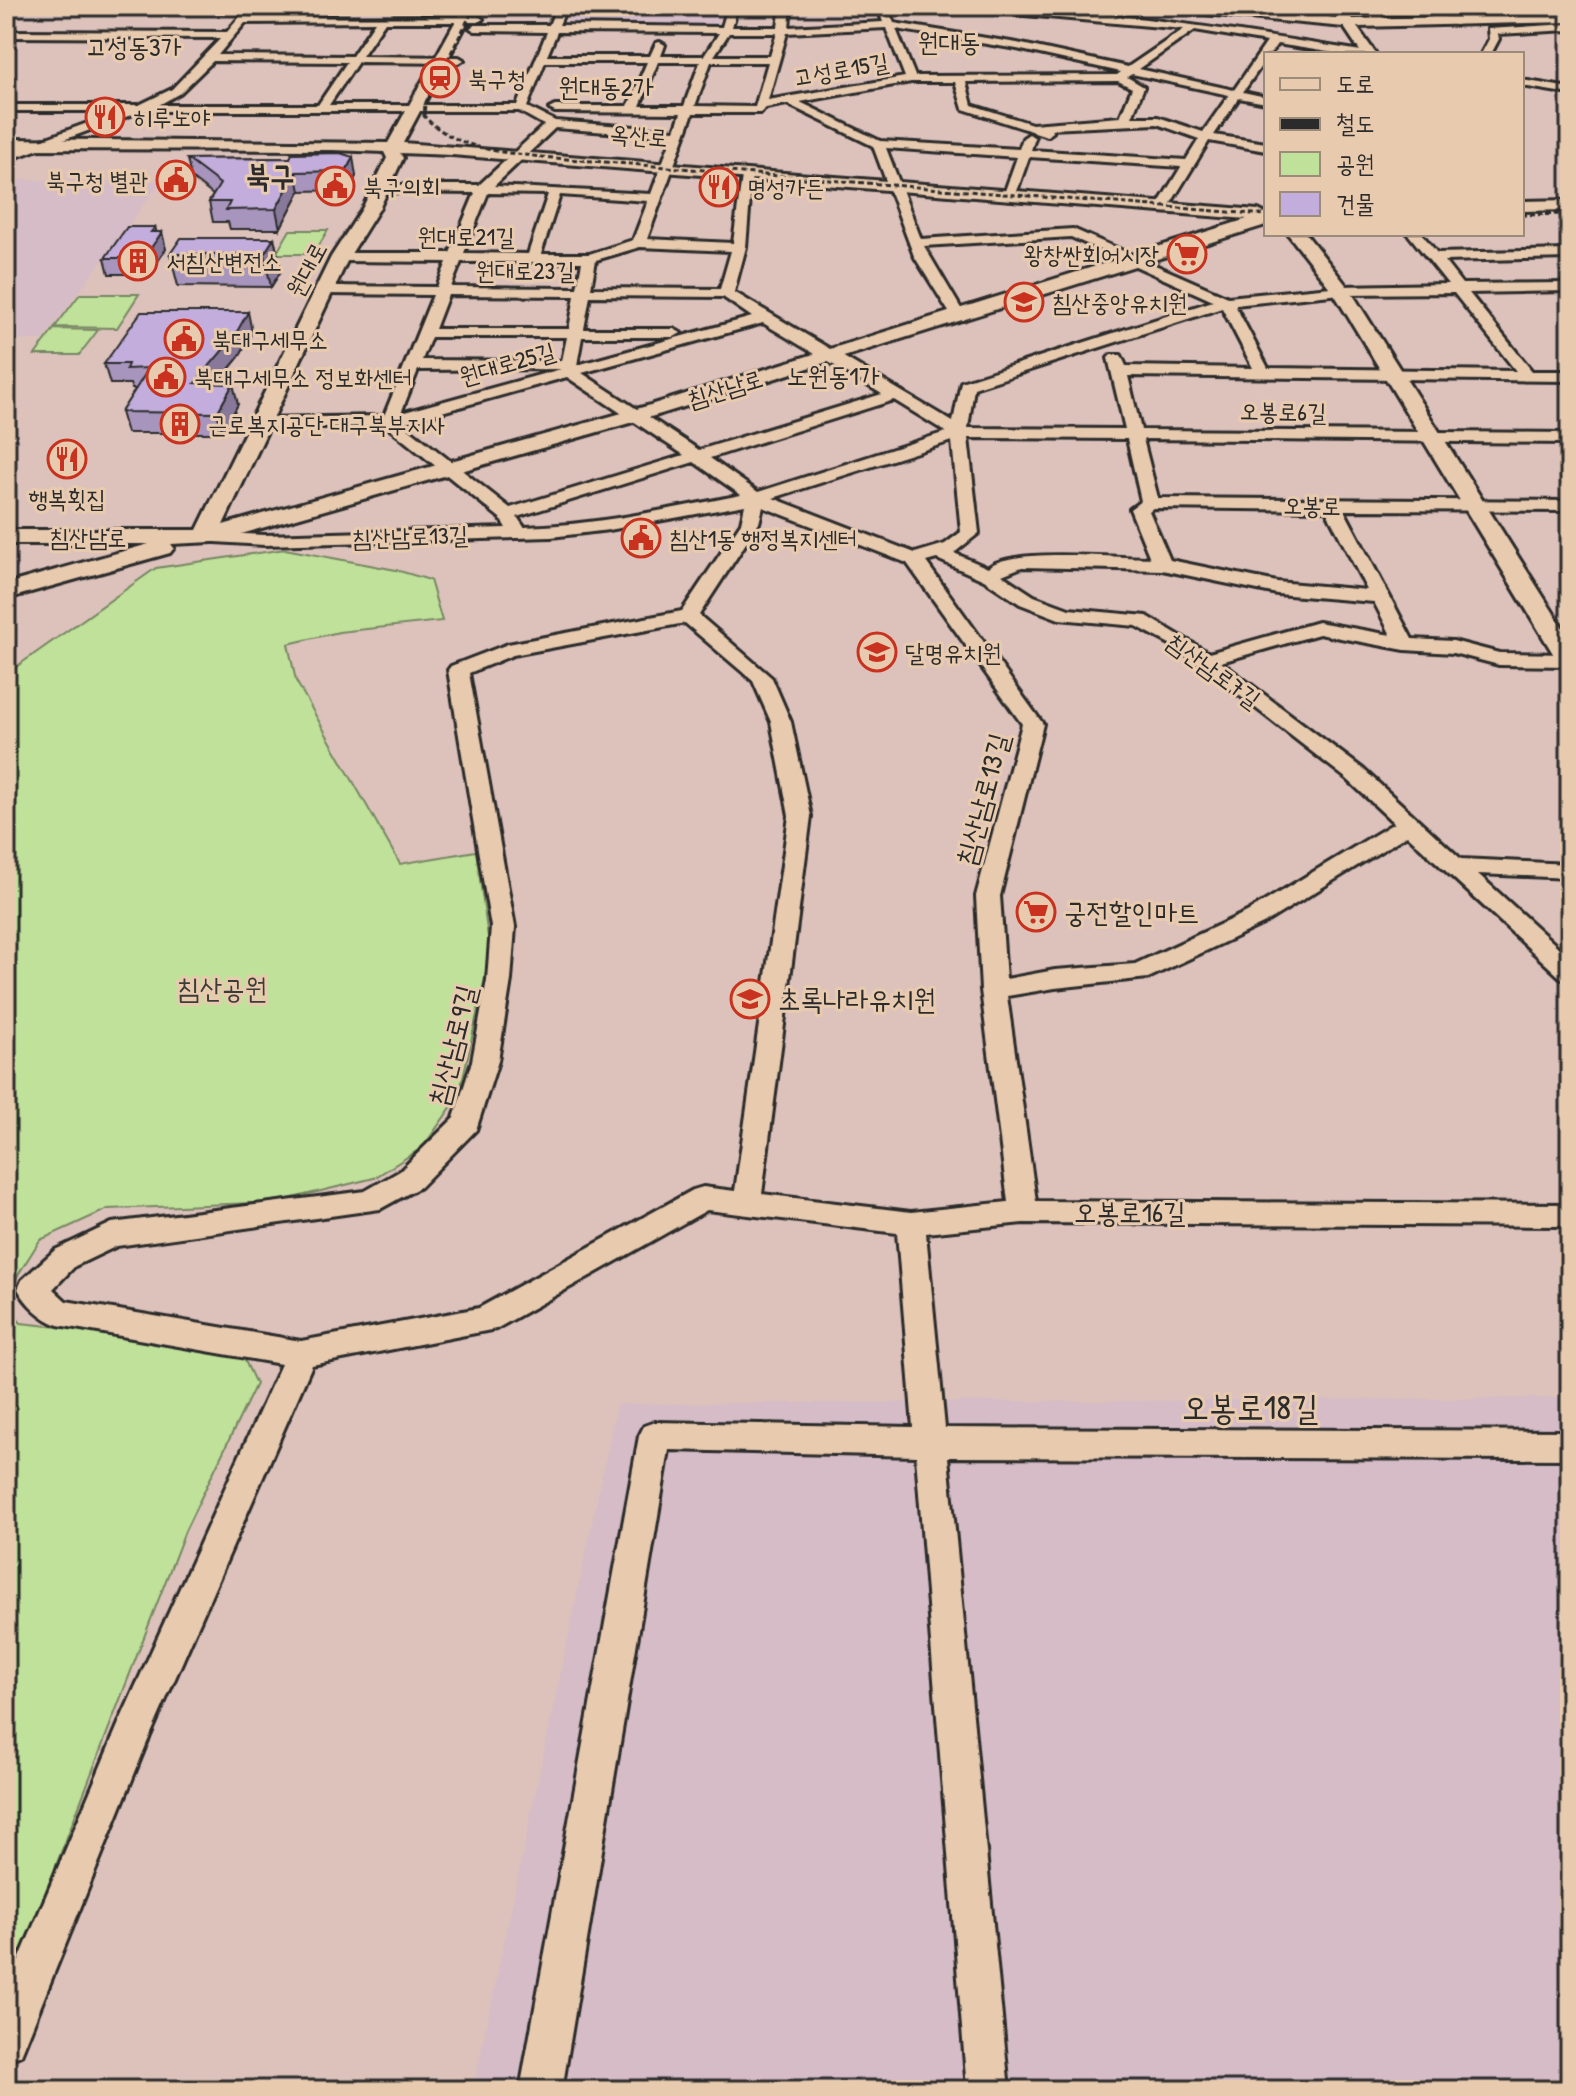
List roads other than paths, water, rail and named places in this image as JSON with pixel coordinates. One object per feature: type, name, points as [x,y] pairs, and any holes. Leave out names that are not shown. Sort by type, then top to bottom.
[{"type":"main road","points":[[1163,6],[1349,23],[1459,23],[1570,18]]},
{"type":"main road","points":[[1337,6],[1368,52]]},
{"type":"main road","points":[[456,66],[474,16]]},
{"type":"main road","name":"원대로","points":[[205,537],[340,257],[367,216],[400,151],[427,116],[440,59],[474,16]]},
{"type":"main road","points":[[344,141],[427,116],[459,147]]},
{"type":"main road","points":[[6,142],[344,141],[400,151],[459,147]]},
{"type":"main road","points":[[42,142],[400,151],[459,147],[748,176],[893,184],[1264,218]]},
{"type":"main road","name":"옥산로","points":[[665,166],[1264,209]]},
{"type":"main road","points":[[1524,206],[1570,205]]},
{"type":"main road","points":[[1524,216],[1570,215]]},
{"type":"main road","name":"침산남로","points":[[6,537],[205,537],[638,415],[959,317],[1264,219]]},
{"type":"main road","points":[[1299,236],[1341,290],[1570,660]]},
{"type":"main road","points":[[6,592],[205,537]]},
{"type":"street","points":[[300,20],[311,6]]},
{"type":"street","points":[[562,6],[522,109],[552,124],[680,134]]},
{"type":"street","points":[[639,243],[707,59],[726,29],[733,6]]},
{"type":"street","points":[[761,108],[783,30],[786,6]]},
{"type":"street","points":[[882,6],[911,79]]},
{"type":"street","points":[[955,6],[1195,26],[1349,52]]},
{"type":"street","points":[[1316,20],[1327,16],[1325,6]]},
{"type":"street","points":[[1366,6],[1379,19],[1399,23]]},
{"type":"street","points":[[1405,6],[1459,23]]},
{"type":"street","points":[[1562,6],[1570,6]]},
{"type":"street","points":[[6,34],[253,8]]},
{"type":"street","points":[[232,37],[253,8]]},
{"type":"street","points":[[1033,23],[1043,12]]},
{"type":"street","points":[[242,20],[382,20],[474,16],[551,29],[783,30],[889,25],[1014,46],[1124,74],[1264,100]]},
{"type":"street","points":[[154,19],[232,37]]},
{"type":"street","points":[[321,108],[382,20]]},
{"type":"street","points":[[1124,74],[1195,26]]},
{"type":"street","points":[[1487,52],[1494,39],[1492,31],[1570,27]]},
{"type":"street","points":[[633,108],[667,29]]},
{"type":"street","points":[[6,157],[141,108],[176,91],[221,45],[232,37],[248,33]]},
{"type":"street","points":[[358,33],[374,33]]},
{"type":"street","points":[[1014,46],[1023,35]]},
{"type":"street","points":[[1266,52],[1274,40]]},
{"type":"street","points":[[545,44],[559,44]]},
{"type":"street","points":[[646,44],[674,44]]},
{"type":"street","points":[[703,44],[717,44]]},
{"type":"street","points":[[352,45],[366,45]]},
{"type":"street","points":[[1165,203],[1206,137],[1264,55]]},
{"type":"street","points":[[210,58],[440,59],[456,66]]},
{"type":"street","points":[[539,59],[775,59]]},
{"type":"street","points":[[194,74],[209,74]]},
{"type":"street","points":[[331,74],[346,74]]},
{"type":"street","points":[[1124,74],[1138,87],[1125,120]]},
{"type":"street","name":"고성로15길","points":[[6,108],[321,108],[427,116],[522,109],[761,108],[787,100],[911,79],[1124,74]]},
{"type":"street","points":[[960,79],[967,107],[1063,138]]},
{"type":"street","points":[[1524,83],[1567,88]]},
{"type":"street","points":[[145,91],[191,91]]},
{"type":"street","points":[[318,91],[333,91]]},
{"type":"street","points":[[787,100],[878,144],[1189,164]]},
{"type":"street","points":[[1033,127],[1125,120],[1158,121],[1206,137],[1264,147]]},
{"type":"street","points":[[518,533],[507,515],[390,421],[483,189],[552,124]]},
{"type":"street","points":[[1011,191],[1033,127]]},
{"type":"street","points":[[1078,143],[1124,160]]},
{"type":"street","points":[[878,144],[915,243],[959,317]]},
{"type":"street","points":[[748,176],[739,247],[726,293],[959,433]]},
{"type":"street","points":[[380,188],[555,191],[654,198]]},
{"type":"street","points":[[533,258],[555,191]]},
{"type":"street","points":[[1073,233],[1077,202]]},
{"type":"street","points":[[915,243],[1073,233],[1226,302],[1263,373]]},
{"type":"street","points":[[1417,236],[1528,376]]},
{"type":"street","name":"원대로21길","points":[[340,257],[590,258],[639,243],[739,247]]},
{"type":"street","points":[[1433,257],[1570,254]]},
{"type":"street","points":[[569,368],[590,258]]},
{"type":"street","points":[[414,365],[569,368],[756,498],[914,559],[940,554],[961,544],[970,533],[959,433],[967,385],[1226,302],[1341,290],[1570,287]]},
{"type":"street","name":"원대로23길","points":[[324,290],[726,293]]},
{"type":"street","name":"원대로25길","points":[[259,423],[390,421],[569,368],[764,318]]},
{"type":"street","points":[[427,333],[710,333]]},
{"type":"street","points":[[1109,340],[1120,371],[1150,503],[1139,509],[1162,564]]},
{"type":"street","points":[[1120,371],[1570,376]]},
{"type":"street","points":[[507,515],[898,394]]},
{"type":"street","name":"오봉로6길","points":[[959,433],[1570,438]]},
{"type":"street","name":"침산남로13길","points":[[205,537],[264,540],[518,533],[609,525],[756,498],[959,433]]},
{"type":"street","points":[[747,1203],[800,816],[781,722],[762,678],[689,616],[750,523],[756,498]]},
{"type":"street","name":"오봉로","points":[[1150,503],[1570,506]]},
{"type":"street","points":[[1333,506],[1405,644]]},
{"type":"street","name":"침산남로7길","points":[[940,554],[991,576],[1027,600],[1066,615],[1140,620],[1188,646],[1355,774],[1570,972]]},
{"type":"street","name":"침산남로13길","points":[[914,559],[1033,724],[988,896],[994,990],[1023,1212]]},
{"type":"street","points":[[991,576],[999,567],[1021,561],[1162,564],[1277,588],[1380,597]]},
{"type":"street","points":[[1277,588],[1318,628]]},
{"type":"street","name":"침산남로9길","points":[[301,1354],[58,1312],[33,1289],[65,1258],[112,1235],[370,1201],[410,1179],[466,1123],[485,1061],[499,980],[503,927],[458,670],[508,650],[689,616]]},
{"type":"street","points":[[1206,660],[1318,628],[1405,644],[1453,647],[1499,659],[1570,660]]},
{"type":"street","points":[[994,990],[1055,979],[1139,972],[1255,918],[1410,823]]},
{"type":"street","points":[[1455,866],[1570,871]]},
{"type":"street","name":"오봉로16길","points":[[301,1354],[485,1320],[703,1198],[911,1223],[1023,1212],[1570,1215]]},
{"type":"street","points":[[911,1223],[988,2090]]},
{"type":"street","points":[[6,2040],[132,1736],[301,1354]]},
{"type":"street","name":"오봉로18길","points":[[541,2090],[655,1436],[930,1444],[1570,1445]]},
{"type":"railway","points":[[475,6],[425,104],[424,116],[449,136],[478,147],[542,157],[1264,215]]},
{"type":"railway","points":[[1524,215],[1570,214]]},
{"type":"place","name":"북구청","points":[[440,78]]},
{"type":"place","name":"히루노야","points":[[105,117]]},
{"type":"place","name":"북구청 별관","points":[[176,180]]},
{"type":"place","name":"북구의회","points":[[335,186]]},
{"type":"place","name":"명성가든","points":[[719,187]]},
{"type":"place","name":"왕창싼회어시장","points":[[1187,254]]},
{"type":"place","name":"서침산변전소","points":[[138,261]]},
{"type":"place","name":"침산중앙유치원","points":[[1024,302]]},
{"type":"place","name":"북대구세무소","points":[[184,339]]},
{"type":"place","name":"북대구세무소 정보화센터","points":[[166,377]]},
{"type":"place","name":"근로복지공단 대구북부지사","points":[[180,424]]},
{"type":"place","name":"행복횟집","points":[[67,459]]},
{"type":"place","name":"침산1동 행정복지센터","points":[[641,538]]},
{"type":"place","name":"달명유치원","points":[[877,652]]},
{"type":"place","name":"궁전할인마트","points":[[1036,912]]},
{"type":"place","name":"초록나라유치원","points":[[750,999]]},
{"type":"district","name":"원대동","points":[[949,41]]},
{"type":"district","name":"고성동3가","points":[[134,46]]},
{"type":"district","name":"원대동2가","points":[[606,86]]},
{"type":"district","name":"북구","points":[[270,175]]},
{"type":"district","name":"노원동1가","points":[[833,375]]},
{"type":"park label","name":"침산공원","points":[[222,988]]}]
